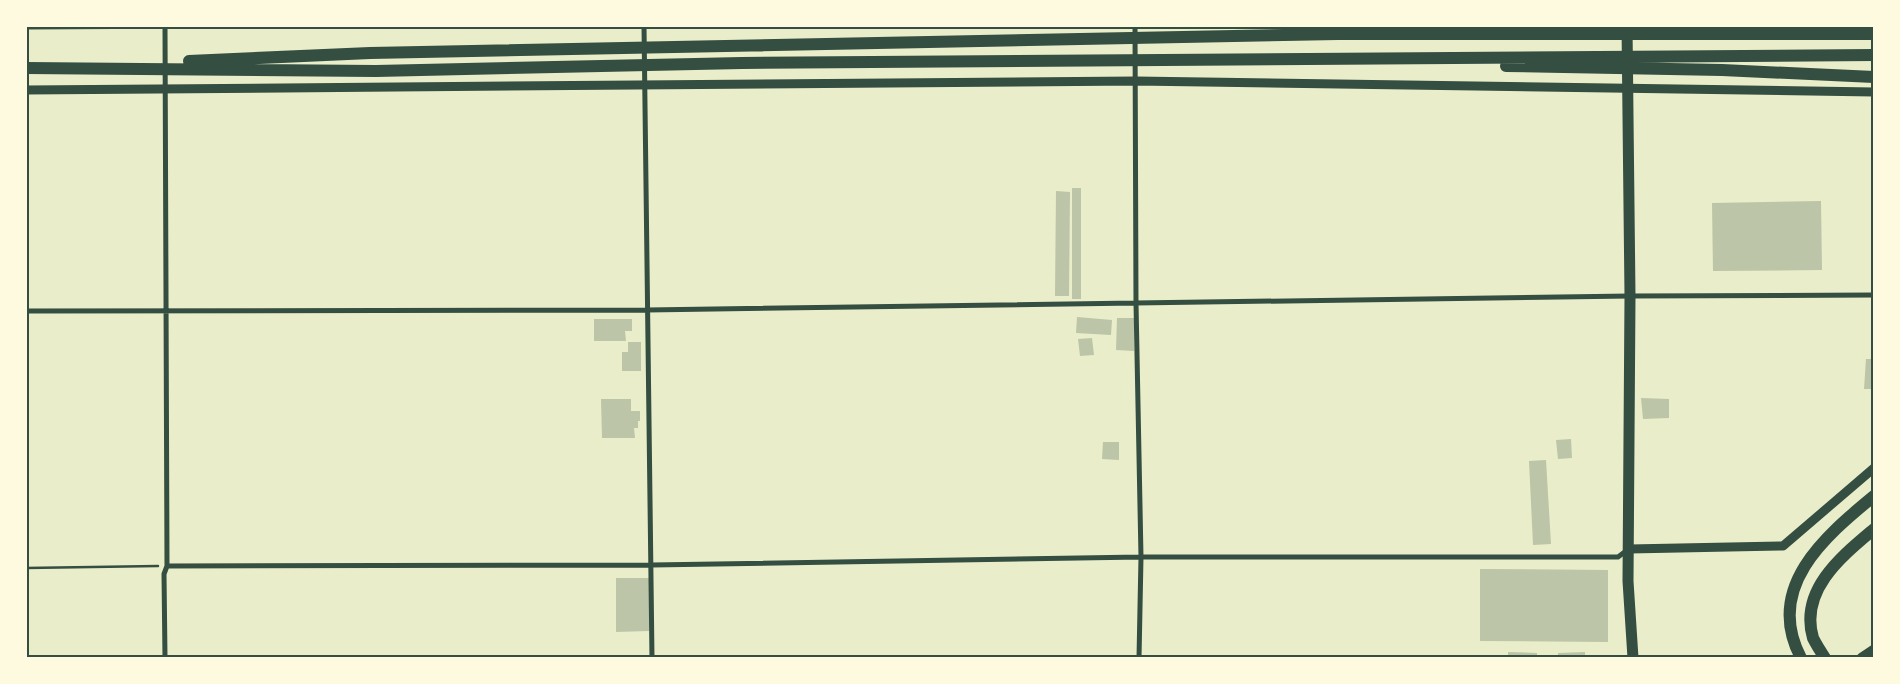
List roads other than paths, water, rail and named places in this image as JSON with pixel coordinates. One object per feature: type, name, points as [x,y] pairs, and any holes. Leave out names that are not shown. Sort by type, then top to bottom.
[{"type":"highway","points":[[1338,34],[1402,26]]},
{"type":"highway","points":[[31,68],[370,53],[1338,34],[1874,34]]},
{"type":"highway","points":[[31,68],[376,71],[752,63],[1874,55]]},
{"type":"highway","points":[[1376,59],[1432,65],[1722,70],[1874,77]]},
{"type":"highway","points":[[1801,658],[1788,616],[1797,578],[1821,543],[1874,496]]},
{"type":"highway","points":[[1825,658],[1814,638],[1811,615],[1819,587],[1833,564],[1874,529]]},
{"type":"main road","points":[[1627,26],[1626,87],[1630,296],[1628,581],[1633,658]]},
{"type":"main road","points":[[1862,658],[1874,650]]},
{"type":"street","points":[[165,26],[167,566],[164,574],[165,658]]},
{"type":"street","points":[[26,28],[204,26]]},
{"type":"street","points":[[644,26],[652,658]]},
{"type":"street","points":[[1135,26],[1136,303],[1141,557],[1139,658]]},
{"type":"street","points":[[26,90],[1136,81],[1874,92]]},
{"type":"street","points":[[26,311],[647,310],[1630,296],[1874,295]]},
{"type":"street","points":[[167,566],[652,565],[1141,557],[1618,557],[1629,549],[1783,546],[1874,468]]}]
